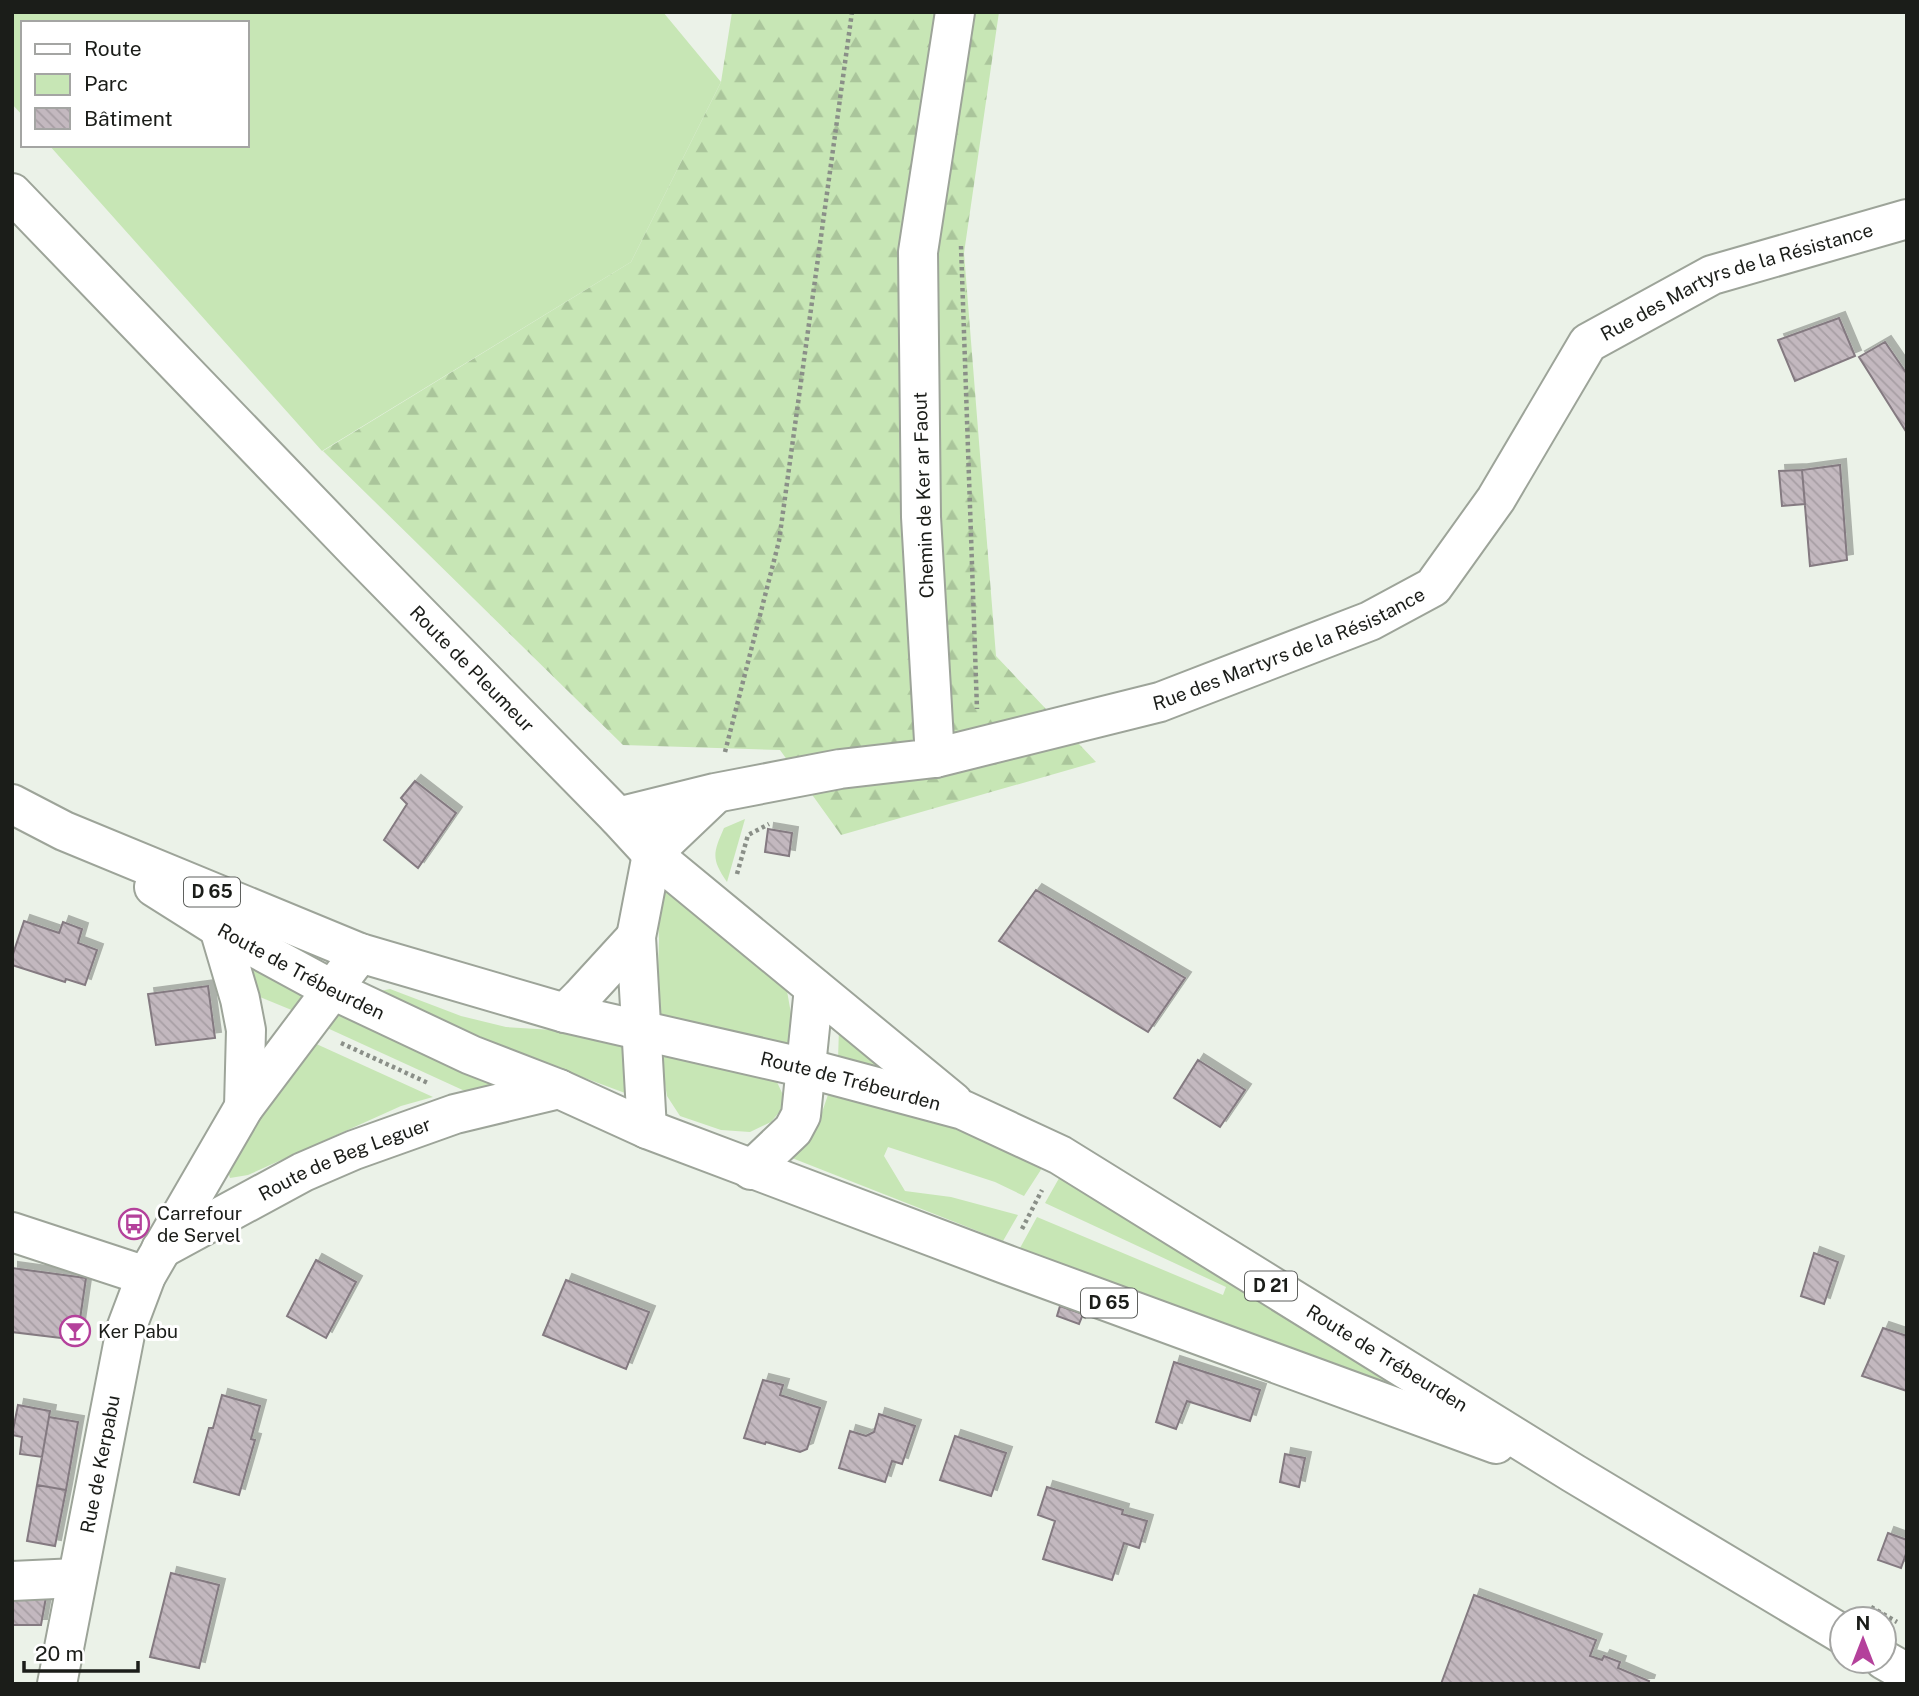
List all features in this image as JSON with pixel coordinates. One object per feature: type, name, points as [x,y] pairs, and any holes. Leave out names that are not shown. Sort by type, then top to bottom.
[{"type":"main road","name":"Chemin de Ker ar Faout","points":[[935,758],[921,517],[918,252],[955,12]]},
{"type":"main road","name":"Route de Pleumeur","points":[[12,193],[652,854],[963,1110]]},
{"type":"main road","name":"Rue des Martyrs de la Résistance","points":[[935,758],[1160,702],[1370,621],[1433,587],[1496,499],[1588,343],[1712,275],[1907,219]]},
{"type":"main road","points":[[618,817],[715,793],[840,769],[935,758]]},
{"type":"main road","points":[[647,1129],[636,937],[652,854],[715,793]]},
{"type":"main road","name":"Route de Trébeurden","points":[[12,804],[64,831],[219,928],[332,990],[471,1055],[751,1170],[1573,1473]]},
{"type":"main road","name":"Route de Trébeurden","points":[[64,831],[360,953],[565,1013],[806,1068],[963,1110],[1060,1155],[1573,1473],[1828,1626]]},
{"type":"main road","points":[[219,928],[240,999],[246,1030],[244,1107]]},
{"type":"main road","points":[[565,1013],[582,998],[636,937]]},
{"type":"main road","points":[[12,1232],[153,1263],[244,1107],[360,953]]},
{"type":"main road","points":[[751,1170],[793,1130],[801,1115],[814,988]]},
{"type":"main road","name":"Route de Beg Leguer","points":[[153,1263],[303,1172],[354,1150],[455,1114],[559,1089]]},
{"type":"main road","name":"Rue de Kerpabu","points":[[57,1684],[126,1329],[153,1263]]},
{"type":"main road","points":[[12,1581],[77,1578]]},
{"type":"path","points":[[715,793],[779,541],[852,12]]},
{"type":"path","points":[[305,1026],[442,1089],[455,1114]]},
{"type":"path","points":[[1005,1264],[1060,1155]]},
{"type":"green space","points":[[12,12],[663,12],[721,82],[631,262],[322,451],[51,147],[248,147],[248,21],[21,21],[21,114],[12,104]]},
{"type":"green space","points":[[732,12],[999,12],[964,253],[996,656],[1096,762],[841,835],[780,750],[623,745],[323,451],[631,262],[721,82]]},
{"type":"green space","points":[[745,819],[727,882],[716,861],[718,844],[724,828]]},
{"type":"green space","points":[[656,868],[775,970],[787,991],[795,1036],[793,1045],[785,1049],[656,1018],[659,941]]},
{"type":"green space","points":[[249,960],[309,992],[294,1011],[255,995],[256,980]]},
{"type":"green space","points":[[390,989],[461,1016],[506,1027],[570,1031],[626,1045],[631,1089],[625,1093],[474,1037],[380,991]]},
{"type":"green space","points":[[346,1011],[507,1080],[467,1092],[325,1027],[336,1014]]},
{"type":"green space","points":[[839,1028],[887,1064],[885,1072],[838,1060]]},
{"type":"green space","points":[[312,1042],[433,1097],[401,1106],[248,1175],[230,1178],[224,1159]]},
{"type":"green space","points":[[659,1049],[762,1072],[777,1082],[783,1095],[781,1110],[771,1122],[750,1132],[721,1130],[680,1116],[667,1096]]},
{"type":"green space","points":[[830,1089],[913,1112],[1044,1165],[1024,1196],[995,1182],[888,1147],[884,1156],[905,1191],[951,1197],[1018,1215],[1003,1241],[792,1158],[820,1118]]},
{"type":"green space","points":[[1062,1173],[1443,1409],[1020,1248],[1037,1217],[1223,1295],[1226,1287],[1045,1203]]},
{"type":"building","points":[[1839,318],[1855,356],[1795,381],[1778,340]]},
{"type":"building","points":[[1885,342],[1907,374],[1907,433],[1859,357]]},
{"type":"building","points":[[1840,465],[1847,560],[1810,566],[1802,470]]},
{"type":"building","points":[[1802,470],[1805,504],[1782,506],[1779,471]]},
{"type":"building","points":[[415,781],[456,813],[418,868],[384,840],[407,804],[401,798]]},
{"type":"building","points":[[768,829],[792,833],[789,856],[765,852]]},
{"type":"building","points":[[1036,890],[1185,978],[1148,1032],[999,941]]},
{"type":"building","points":[[24,921],[59,933],[63,922],[82,929],[78,943],[97,950],[85,985],[66,979],[65,982],[12,965],[12,957]]},
{"type":"building","points":[[208,986],[215,1038],[156,1045],[148,994]]},
{"type":"building","points":[[1198,1060],[1245,1090],[1220,1127],[1174,1098]]},
{"type":"building","points":[[1814,1253],[1838,1262],[1824,1304],[1801,1296]]},
{"type":"building","points":[[316,1260],[356,1282],[326,1338],[287,1316]]},
{"type":"building","points":[[12,1268],[86,1278],[77,1340],[12,1332]]},
{"type":"building","points":[[566,1280],[649,1312],[626,1369],[543,1335]]},
{"type":"building","points":[[1060,1306],[1083,1314],[1079,1324],[1057,1316]]},
{"type":"building","points":[[1883,1328],[1907,1336],[1907,1391],[1862,1376]]},
{"type":"building","points":[[1174,1362],[1260,1390],[1250,1421],[1187,1401],[1176,1429],[1156,1422]]},
{"type":"building","points":[[763,1380],[783,1385],[780,1395],[820,1408],[807,1449],[800,1452],[744,1438]]},
{"type":"building","points":[[222,1395],[260,1406],[251,1439],[255,1440],[239,1495],[194,1482],[209,1428],[213,1428]]},
{"type":"building","points":[[18,1405],[50,1411],[42,1457],[20,1454],[22,1437],[12,1435]]},
{"type":"building","points":[[879,1414],[915,1426],[902,1464],[892,1461],[885,1482],[839,1468],[850,1431],[866,1436],[874,1432]]},
{"type":"building","points":[[49,1417],[78,1422],[66,1490],[37,1485]]},
{"type":"building","points":[[955,1436],[1006,1453],[991,1496],[940,1480]]},
{"type":"building","points":[[1285,1454],[1305,1458],[1299,1487],[1280,1482]]},
{"type":"building","points":[[37,1485],[66,1490],[55,1546],[27,1541]]},
{"type":"building","points":[[1047,1487],[1123,1510],[1122,1514],[1147,1521],[1139,1548],[1124,1543],[1112,1580],[1043,1559],[1055,1521],[1038,1515]]},
{"type":"building","points":[[1888,1533],[1907,1540],[1907,1551],[1901,1568],[1878,1560]]},
{"type":"building","points":[[171,1573],[219,1585],[199,1668],[150,1657]]},
{"type":"building","points":[[1474,1595],[1596,1640],[1590,1656],[1602,1660],[1604,1656],[1620,1662],[1618,1668],[1649,1681],[1648,1684],[1441,1684]]},
{"type":"building","points":[[46,1597],[41,1625],[12,1625],[12,1598]]},
{"type":"place","name":"Carrefour de Servel","points":[[134,1224]]},
{"type":"place","name":"Ker Pabu","points":[[75,1331]]}]
